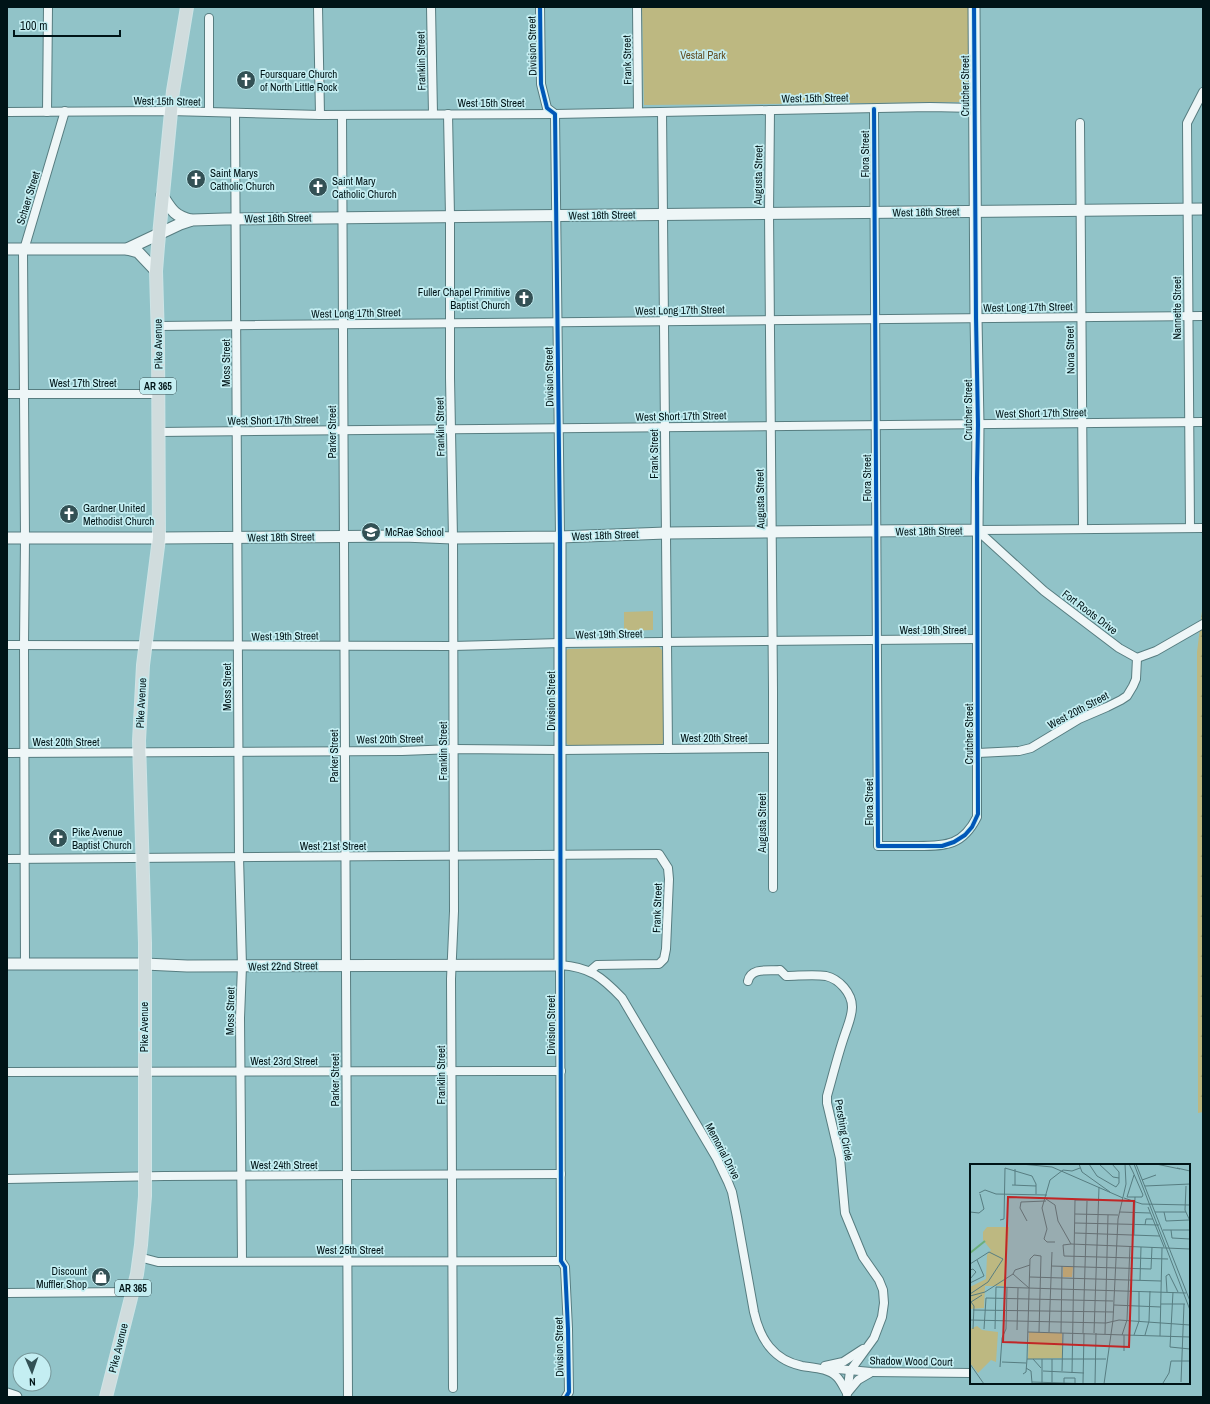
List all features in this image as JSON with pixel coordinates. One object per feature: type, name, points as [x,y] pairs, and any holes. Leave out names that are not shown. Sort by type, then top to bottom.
[{"type":"main road","name":"Pike Avenue","points":[[106,1397],[132,1292],[144,1221],[144,964],[139,752],[140,703],[145,646],[159,538],[158,326],[156,271],[170,111],[187,7]]},
{"type":"street","points":[[47,112],[48,7]]},
{"type":"street","points":[[318,7],[320,115]]},
{"type":"street","name":"Franklin Street","points":[[430,7],[433,114]]},
{"type":"street","name":"Division Street","points":[[540,7],[541,84],[547,108],[555,114],[560,537],[561,1261],[566,1267],[568,1329],[568,1392],[566,1397]]},
{"type":"street","name":"Frank Street","points":[[637,7],[638,112]]},
{"type":"street","name":"Crutcher Street","points":[[974,7],[978,425],[978,814]]},
{"type":"street","points":[[209,18],[209,112]]},
{"type":"street","name":"Nannette Street","points":[[1190,528],[1186,123],[1203,92]]},
{"type":"street","name":"West 15th Street","points":[[7,112],[170,111],[235,114],[342,115],[555,114],[930,107],[975,108]]},
{"type":"street","name":"Flora Street","points":[[874,109],[878,846],[942,846],[954,842],[964,835],[972,827],[978,814]]},
{"type":"street","name":"Augusta Street","points":[[770,110],[769,213],[773,640],[773,888]]},
{"type":"street","name":"Schaer Street","points":[[25,964],[25,538],[23,394],[24,250],[65,112]]},
{"type":"street","name":"Frank Street","points":[[662,112],[668,749]]},
{"type":"street","name":"Moss Street","points":[[235,114],[239,857],[242,966],[240,1072],[242,1261]]},
{"type":"street","name":"Franklin Street","points":[[448,114],[454,749],[453,965],[451,979],[453,1388]]},
{"type":"street","name":"Parker Street","points":[[342,115],[348,1397]]},
{"type":"street","name":"Nona Street","points":[[1080,123],[1083,529]]},
{"type":"street","points":[[162,195],[171,210],[177,216],[192,220]]},
{"type":"street","name":"West 16th Street","points":[[7,249],[127,249],[180,224],[192,220],[1203,209]]},
{"type":"street","points":[[127,249],[138,252],[156,271]]},
{"type":"street","name":"West Long 17th Street","points":[[158,326],[1203,316]]},
{"type":"street","name":"West 17th Street","points":[[7,394],[158,394]]},
{"type":"street","name":"West Short 17th Street","points":[[158,432],[1203,422]]},
{"type":"street","name":"West 18th Street","points":[[7,538],[238,538],[344,536],[453,538],[560,537],[666,533],[1203,528]]},
{"type":"street","name":"Fort Roots Drive","points":[[977,530],[1048,595],[1089,624],[1119,648],[1137,658]]},
{"type":"street","points":[[1137,658],[1156,651],[1203,624]]},
{"type":"street","name":"West 19th Street","points":[[7,645],[453,646],[773,640],[977,639]]},
{"type":"street","name":"West 20th Street","points":[[978,753],[1019,751],[1031,748],[1079,719],[1121,700],[1127,696],[1136,679],[1137,658]]},
{"type":"street","name":"West 20th Street","points":[[7,753],[772,748]]},
{"type":"street","name":"Frank Street","points":[[590,971],[596,965],[659,964],[664,959],[666,948],[669,879],[666,863],[659,854]]},
{"type":"street","name":"West 21st Street","points":[[7,859],[659,854]]},
{"type":"street","name":"West 22nd Street","points":[[7,964],[144,964],[187,966],[560,965]]},
{"type":"street","name":"Memorial Drive","points":[[560,965],[572,966],[590,971],[608,983],[622,998],[720,1165],[732,1192],[754,1312],[757,1325],[762,1336],[778,1355],[801,1365],[819,1368],[837,1376],[847,1395]]},
{"type":"street","name":"Pershing Circle","points":[[748,981],[750,975],[755,971],[780,970],[786,976],[825,976],[834,979],[844,987],[850,997],[852,1009],[849,1024],[827,1096],[827,1103],[840,1158],[845,1213],[863,1257],[879,1280],[883,1290],[884,1303],[882,1317],[877,1331],[871,1343],[850,1371],[847,1395]]},
{"type":"street","name":"West 23rd Street","points":[[7,1072],[560,1071]]},
{"type":"street","name":"West 24th Street","points":[[7,1179],[124,1178],[145,1176],[561,1174]]},
{"type":"street","name":"West 25th Street","points":[[139,1257],[158,1262],[561,1261]]},
{"type":"street","points":[[7,1293],[132,1292]]},
{"type":"street","name":"Memorial Drive","points":[[819,1368],[843,1362],[860,1352],[871,1343]]},
{"type":"street","points":[[819,1368],[850,1371]]},
{"type":"street","name":"Shadow Wood Court","points":[[850,1371],[970,1373]]},
{"type":"street","points":[[847,1395],[858,1380],[871,1372]]},
{"type":"street","points":[[7,1394],[16,1397]]},
{"type":"green space","name":"Vestal Park","points":[[642,7],[970,7],[971,102],[644,105]]},
{"type":"green space","points":[[1203,603],[1203,1112],[1198,1113],[1197,652]]},
{"type":"green space","points":[[653,611],[653,630],[624,631],[624,612]]},
{"type":"green space","points":[[659,647],[663,651],[664,742],[661,745],[570,746],[567,744],[566,651],[568,649]]},
{"type":"cycle path","points":[[540,7],[541,84],[547,108],[555,114],[560,537],[561,1261],[565,1267],[568,1329],[569,1392],[566,1397]]},
{"type":"cycle path","points":[[874,109],[878,846],[942,846],[954,842],[965,835],[972,827],[978,814],[978,425],[974,7]]},
{"type":"place","name":"Foursquare Church of North Little Rock","points":[[246,80]]},
{"type":"place","name":"Saint Marys Catholic Church","points":[[196,179]]},
{"type":"place","name":"Saint Mary Catholic Church","points":[[318,187]]},
{"type":"place","name":"Fuller Chapel Primitive Baptist Church","points":[[524,298]]},
{"type":"place","name":"Gardner United Methodist Church","points":[[69,514]]},
{"type":"place","name":"McRae School","points":[[371,532]]},
{"type":"place","name":"Pike Avenue Baptist Church","points":[[58,838]]},
{"type":"place","name":"Discount Muffler Shop","points":[[101,1277]]}]
